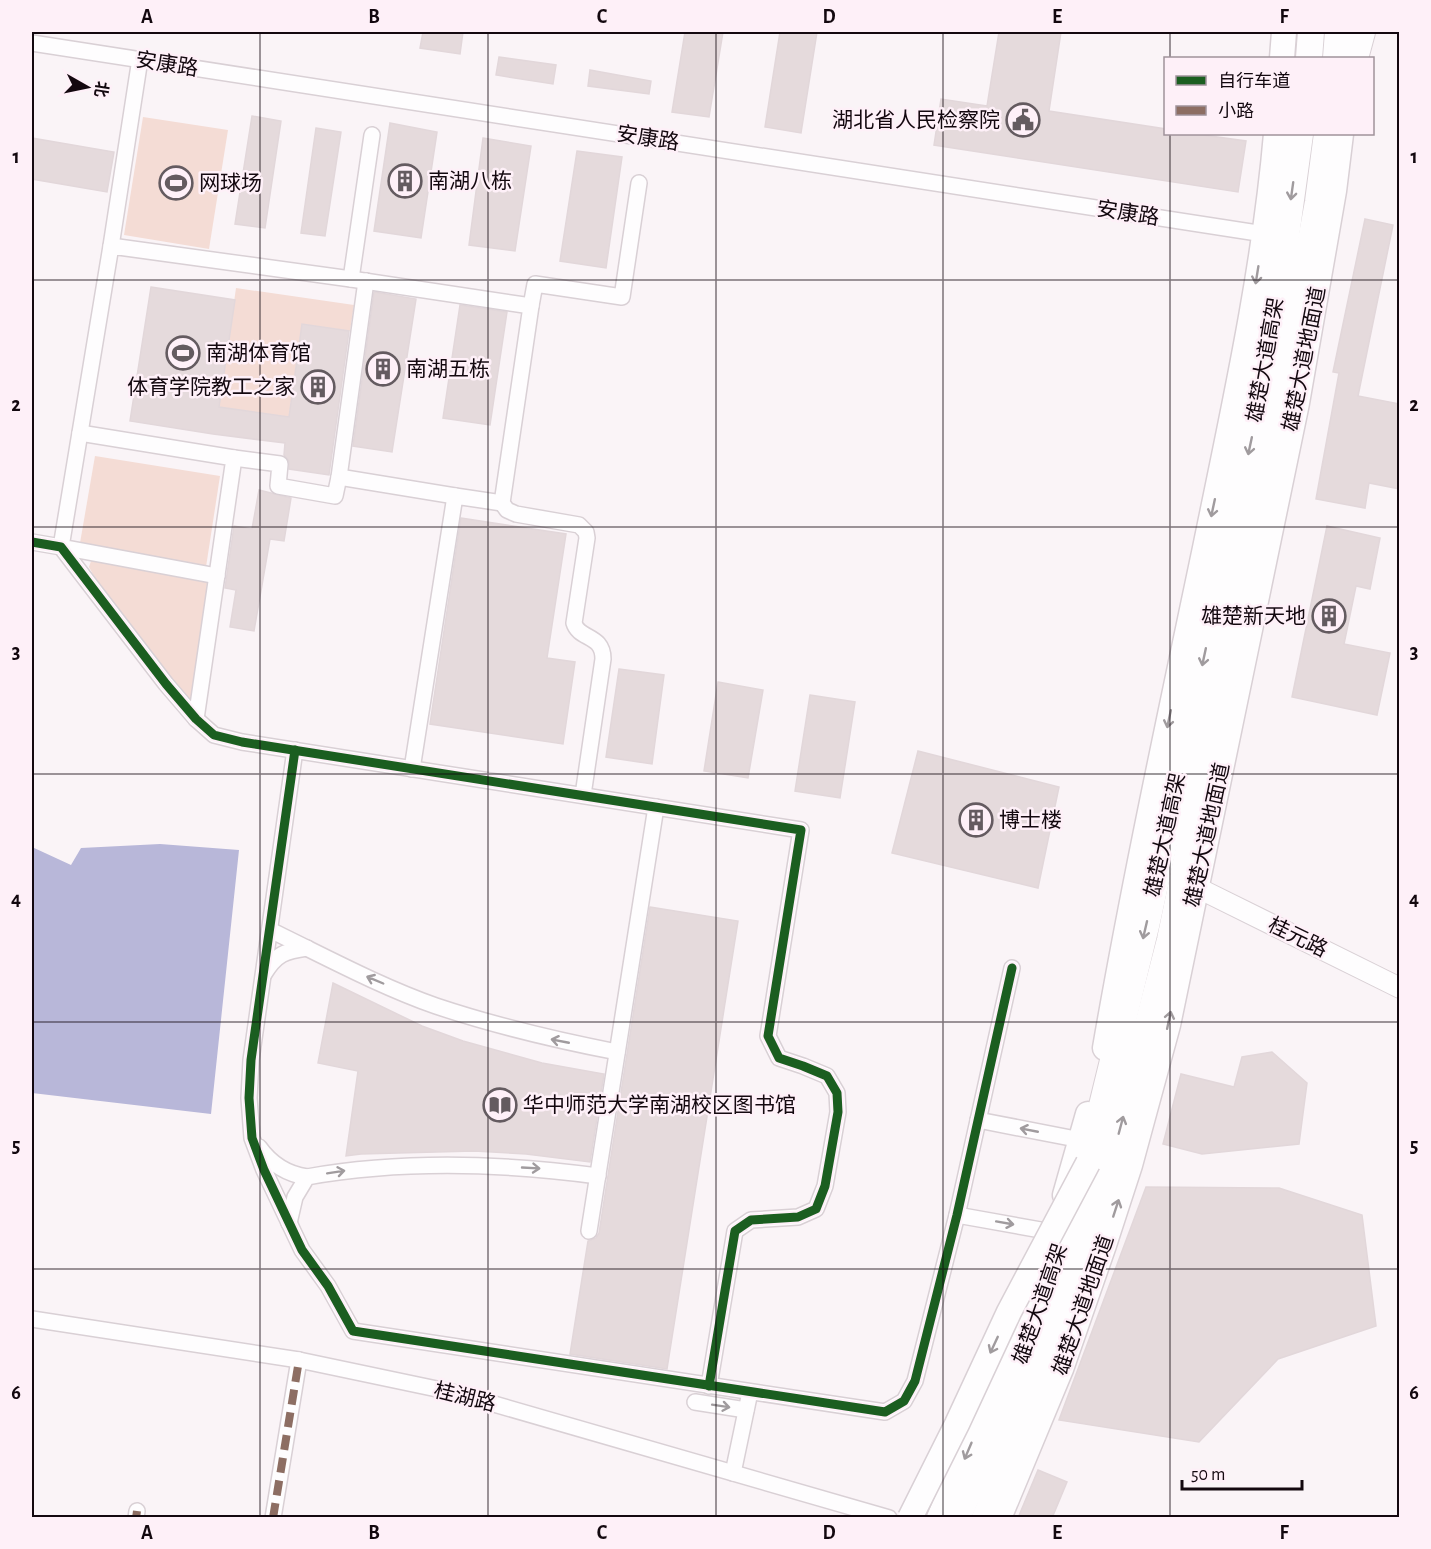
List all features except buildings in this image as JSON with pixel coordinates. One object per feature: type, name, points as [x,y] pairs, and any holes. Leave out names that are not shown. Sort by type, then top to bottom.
[{"type":"highway","points":[[1309,57],[1311,32]]},
{"type":"highway","points":[[1336,57],[1338,32]]},
{"type":"highway","points":[[1355,57],[1362,32]]},
{"type":"highway","name":"雄楚大道高架","points":[[957,1518],[981,1466],[1030,1338],[1146,926],[1260,402],[1300,135]]},
{"type":"highway","name":"雄楚大道高架","points":[[991,1512],[1047,1359],[1112,1163],[1170,940],[1281,403],[1318,202],[1327,135]]},
{"type":"highway","points":[[1318,202],[1336,135]]},
{"type":"main road","points":[[1282,57],[1284,32]]},
{"type":"main road","points":[[1350,57],[1353,32]]},
{"type":"main road","points":[[939,1518],[1011,1352],[1052,1232],[1084,1152],[1103,1061],[1131,902],[1236,399],[1264,234],[1276,135]]},
{"type":"main road","name":"雄楚大道地面道","points":[[991,1512],[1061,1369],[1130,1165],[1168,1026],[1297,403],[1329,224],[1341,135]]},
{"type":"main road","points":[[910,1518],[957,1424],[1084,1152]]},
{"type":"street","name":"安康路","points":[[32,43],[1264,234]]},
{"type":"street","points":[[140,59],[61,547],[195,719],[214,735],[242,742],[801,830],[788,867],[768,1036],[779,1058],[827,1077],[837,1093],[838,1112],[825,1186],[816,1209],[798,1217],[751,1220],[735,1231],[709,1386]]},
{"type":"street","points":[[80,433],[280,464],[278,486],[335,496],[339,477],[372,135]]},
{"type":"street","points":[[583,795],[603,659],[602,649],[594,639],[579,632],[574,623],[586,532],[579,525],[516,514],[507,510],[502,503],[535,284],[622,297],[639,183]]},
{"type":"street","points":[[111,246],[531,306]]},
{"type":"street","points":[[195,719],[234,458]]},
{"type":"street","points":[[339,477],[502,503]]},
{"type":"street","points":[[412,769],[455,496]]},
{"type":"street","points":[[32,542],[217,576]]},
{"type":"street","points":[[295,750],[251,1060],[249,1098],[252,1138],[264,1170],[302,1250],[328,1286],[353,1331],[885,1412],[904,1401],[915,1382],[957,1215],[1012,968]]},
{"type":"street","points":[[589,1231],[656,807]]},
{"type":"street","name":"桂元路","points":[[1196,887],[1400,988]]},
{"type":"street","points":[[270,930],[424,1001],[479,1020],[556,1041],[617,1052]]},
{"type":"street","points":[[264,974],[272,961],[288,950],[307,948]]},
{"type":"street","points":[[978,1120],[1084,1152]]},
{"type":"street","points":[[252,1138],[267,1159],[292,1175],[307,1177],[343,1171],[416,1166],[480,1165],[547,1169],[598,1176]]},
{"type":"street","points":[[289,1223],[295,1197],[307,1177]]},
{"type":"street","points":[[957,1215],[1052,1232]]},
{"type":"street","name":"桂湖路","points":[[32,1319],[299,1360],[456,1393],[890,1518]]},
{"type":"street","points":[[273,1518],[299,1360]]},
{"type":"street","points":[[733,1473],[750,1392]]},
{"type":"street","points":[[695,1402],[746,1410]]},
{"type":"shaded area","name":"网球场","points":[[143,117],[228,130],[209,249],[124,235]]},
{"type":"shaded area","points":[[236,288],[354,305],[350,331],[302,324],[285,443],[280,442],[283,416],[219,407]]},
{"type":"shaded area","points":[[95,456],[220,476],[206,567],[80,543]]},
{"type":"shaded area","points":[[99,560],[204,579],[207,583],[195,698],[191,700],[184,694],[95,578],[89,567],[91,561]]},
{"type":"water","points":[[160,844],[239,850],[211,1114],[32,1093],[32,847],[71,865],[81,848]]},
{"type":"marked path","points":[[273,1518],[299,1360]]},
{"type":"marked path","points":[[136,1518],[137,1511]]},
{"type":"cycle path","points":[[32,542],[61,547],[166,684],[196,719],[214,735],[242,742],[801,830],[768,1036],[779,1058],[827,1076],[837,1093],[838,1112],[825,1186],[816,1209],[798,1217],[751,1220],[735,1231],[709,1386]]},
{"type":"cycle path","points":[[295,750],[251,1060],[249,1098],[252,1138],[264,1170],[302,1250],[328,1286],[353,1331],[885,1412],[904,1401],[915,1381],[957,1215],[1012,968]]},
{"type":"place","name":"湖北省人民检察院","points":[[1023,120]]},
{"type":"place","name":"南湖八栋","points":[[405,181]]},
{"type":"place","name":"网球场","points":[[176,183]]},
{"type":"place","name":"南湖体育馆","points":[[183,353]]},
{"type":"place","name":"南湖五栋","points":[[383,369]]},
{"type":"place","name":"体育学院教工之家","points":[[318,387]]},
{"type":"place","name":"雄楚新天地","points":[[1329,616]]},
{"type":"place","name":"博士楼","points":[[976,820]]},
{"type":"place","name":"华中师范大学南湖校区图书馆","points":[[500,1105]]}]
